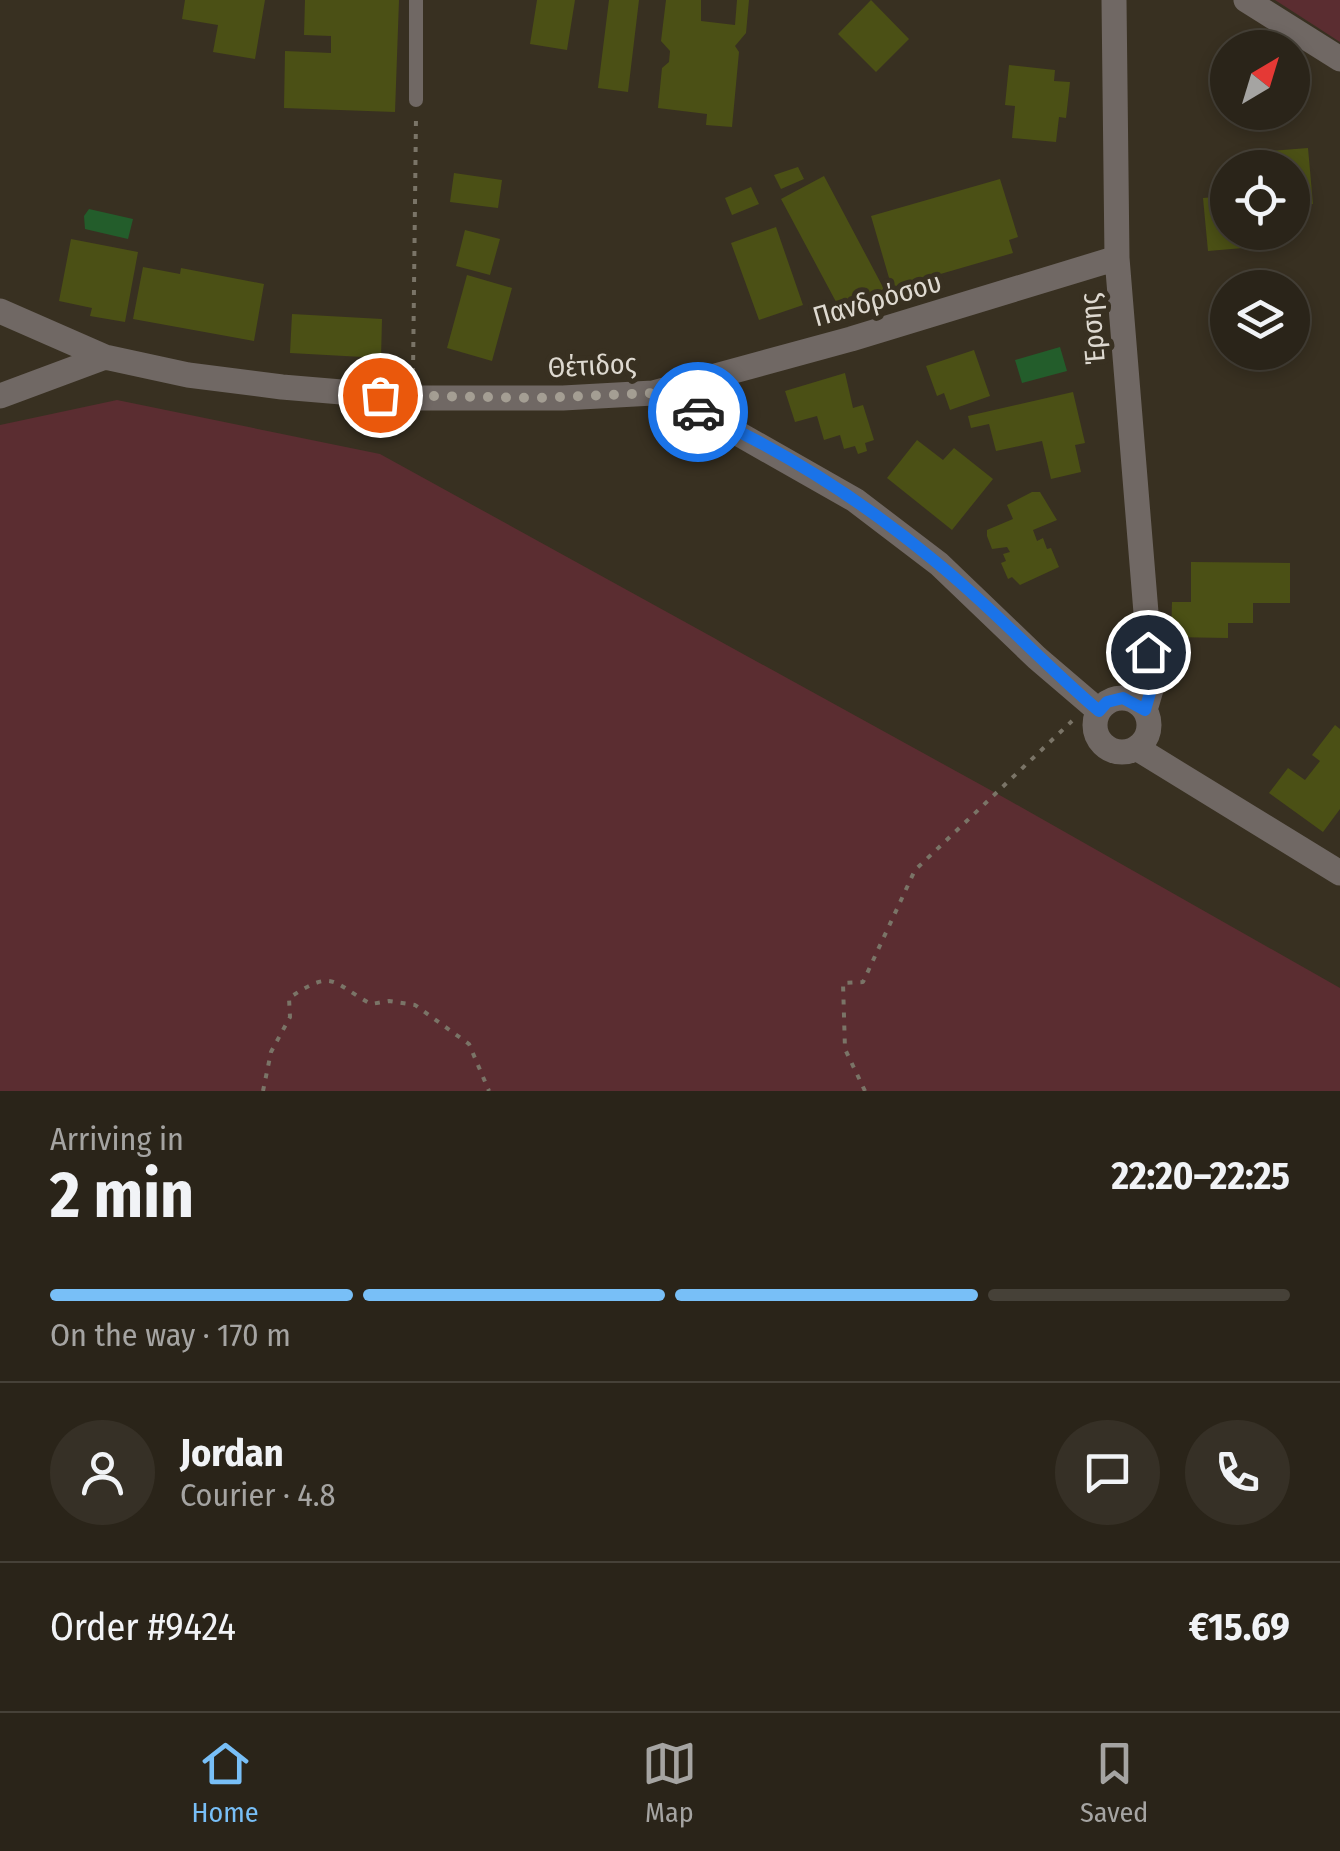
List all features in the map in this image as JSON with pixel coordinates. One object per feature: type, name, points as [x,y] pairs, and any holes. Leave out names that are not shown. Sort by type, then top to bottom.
[{"type":"street","name":"Έρσης","points":[[1114,0],[1116,258],[1152,686],[1134,704]]},
{"type":"street","points":[[1246,0],[1340,59]]},
{"type":"street","name":"Πανδρόσου","points":[[653,393],[851,339],[1116,258]]},
{"type":"street","name":"Θέτιδος","points":[[0,310],[105,357],[188,375],[413,398],[563,398],[653,393],[709,417],[855,500],[940,564],[1094,708]]},
{"type":"street","points":[[0,396],[105,357]]},
{"type":"street","points":[[1138,749],[1150,726],[1134,704],[1107,702],[1094,708],[1096,732],[1106,746],[1122,752],[1138,749],[1340,874]]},
{"type":"lane","points":[[416,0],[416,100]]},
{"type":"path","points":[[413,398],[416,100]]},
{"type":"path","points":[[866,1091],[845,1050],[843,984],[863,982],[915,870],[1094,708]]},
{"type":"path","points":[[262,1091],[271,1052],[290,1017],[289,998],[326,980],[336,980],[371,1004],[389,1001],[416,1005],[468,1044],[489,1091]]},
{"type":"shaded area","points":[[1275,0],[1340,0],[1340,42]]},
{"type":"shaded area","points":[[89,209],[133,219],[128,239],[85,229],[84,216]]},
{"type":"shaded area","points":[[1060,347],[1067,371],[1022,383],[1015,360]]},
{"type":"shaded area","points":[[117,400],[380,454],[1003,797],[1340,988],[1340,1091],[0,1091],[0,425]]},
{"type":"building","points":[[185,0],[265,0],[255,59],[213,52],[218,25],[182,19]]},
{"type":"building","points":[[305,0],[399,0],[395,112],[284,108],[285,51],[331,53],[331,36],[304,35]]},
{"type":"building","points":[[537,0],[575,0],[567,50],[530,44]]},
{"type":"building","points":[[609,0],[639,0],[628,92],[598,88]]},
{"type":"building","points":[[666,0],[701,0],[701,21],[735,25],[737,0],[749,0],[746,33],[735,46],[739,52],[732,127],[706,125],[707,114],[658,108],[662,68],[669,62],[670,51],[661,41]]},
{"type":"building","points":[[871,0],[909,39],[876,72],[838,34]]},
{"type":"building","points":[[1009,65],[1055,70],[1054,81],[1070,82],[1066,118],[1059,117],[1056,142],[1012,138],[1015,106],[1005,105]]},
{"type":"building","points":[[798,167],[804,179],[781,189],[774,175]]},
{"type":"building","points":[[454,173],[502,180],[498,208],[450,202]]},
{"type":"building","points":[[824,176],[885,291],[842,313],[781,199]]},
{"type":"building","points":[[1000,179],[1018,237],[1009,240],[1013,253],[892,288],[871,216]]},
{"type":"building","points":[[751,187],[759,204],[732,215],[725,198]]},
{"type":"building","points":[[1210,197],[1210,250],[1220,250],[1208,251],[1203,198]]},
{"type":"building","points":[[776,227],[803,305],[759,320],[731,243]]},
{"type":"building","points":[[465,230],[500,239],[490,275],[456,266]]},
{"type":"building","points":[[71,239],[138,252],[125,322],[90,316],[92,308],[59,301]]},
{"type":"building","points":[[143,267],[180,274],[181,268],[264,284],[254,341],[133,319]]},
{"type":"building","points":[[467,275],[512,288],[492,361],[447,348]]},
{"type":"building","points":[[292,314],[382,319],[381,358],[290,353]]},
{"type":"building","points":[[974,350],[990,396],[950,410],[944,393],[937,396],[926,366]]},
{"type":"building","points":[[845,373],[853,408],[863,405],[874,440],[865,443],[867,451],[858,454],[855,446],[844,449],[840,435],[824,440],[817,416],[795,422],[785,391]]},
{"type":"building","points":[[1073,392],[1085,443],[1075,445],[1081,472],[1051,479],[1042,441],[996,451],[989,424],[971,428],[968,416]]},
{"type":"building","points":[[917,440],[943,460],[954,448],[993,479],[952,530],[887,478]]},
{"type":"building","points":[[1040,492],[1057,520],[1033,530],[1037,541],[1043,538],[1047,549],[1051,548],[1059,567],[1020,585],[1012,577],[1008,579],[1001,563],[1006,561],[1003,554],[1010,552],[1007,547],[992,549],[987,530],[1013,519],[1007,505]]},
{"type":"building","points":[[1191,562],[1290,563],[1290,603],[1253,603],[1253,623],[1228,623],[1228,638],[1171,637],[1172,602],[1191,602]]},
{"type":"building","points":[[1335,725],[1340,729],[1340,809],[1323,832],[1269,793],[1288,768],[1305,780],[1320,761],[1312,755]]},
{"type":"way so far","points":[[380,395],[563,398],[653,393],[698,412]]},
{"type":"route","points":[[698,412],[855,500],[902,535],[940,564],[1037,658],[1099,711],[1107,702],[1123,698],[1132,699],[1145,710],[1152,686],[1148,652]]}]
